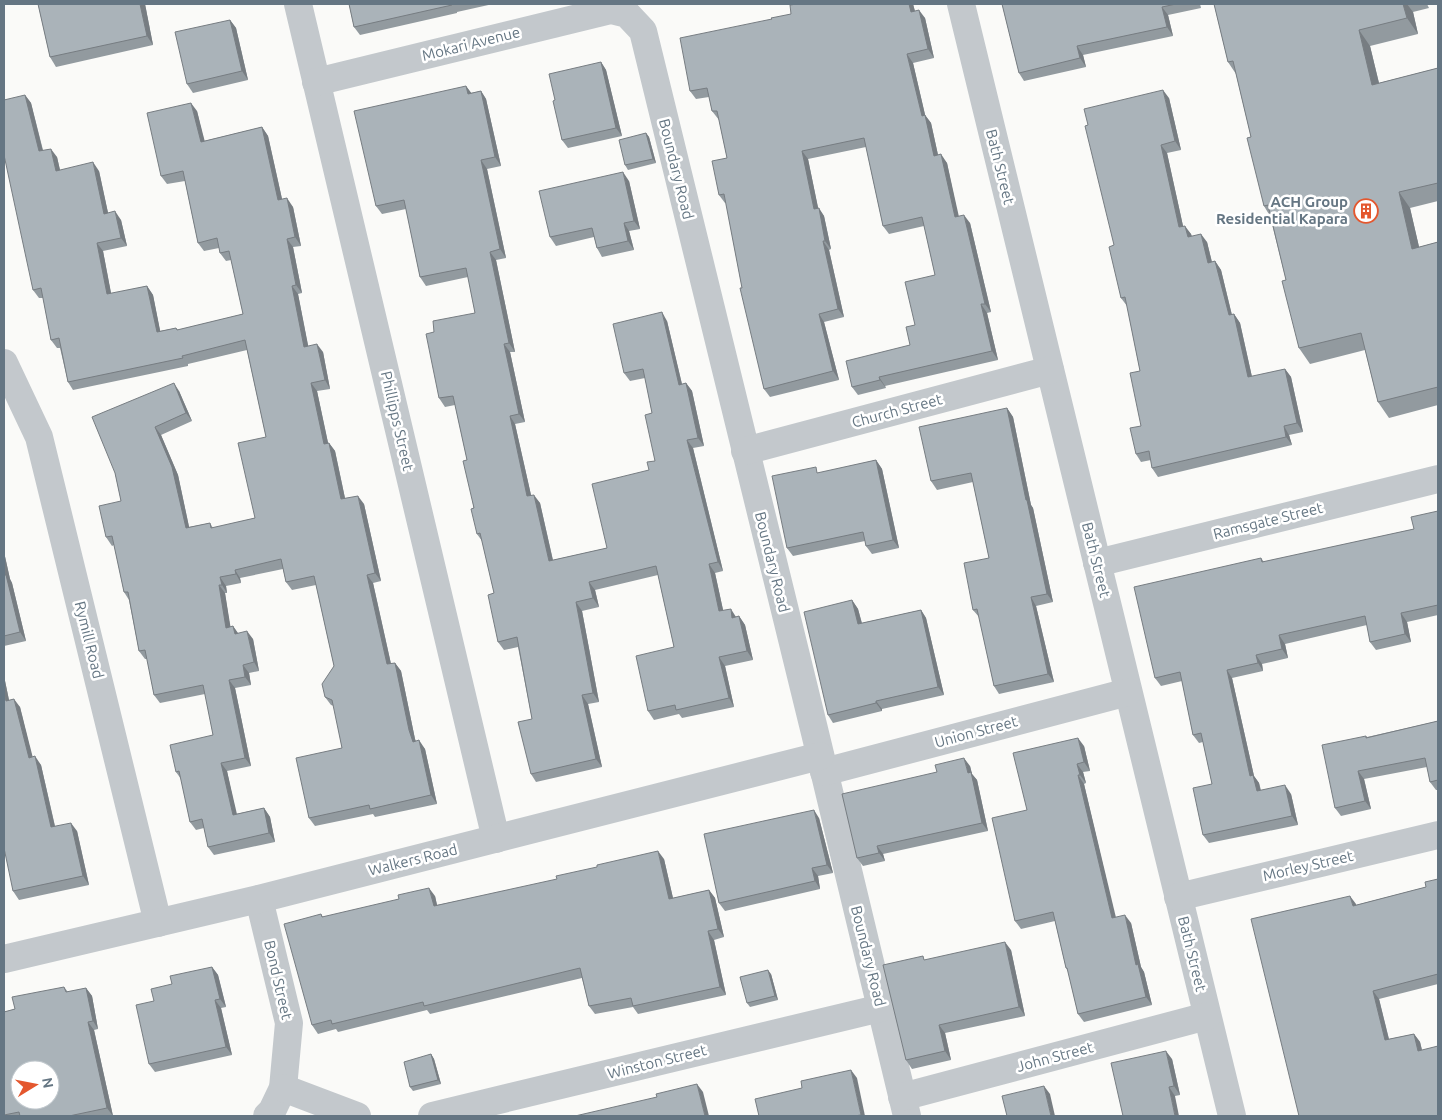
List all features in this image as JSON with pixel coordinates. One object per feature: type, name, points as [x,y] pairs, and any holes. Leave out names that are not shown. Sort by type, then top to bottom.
[{"type":"street","name":"Phillipps Street","points":[[298,4],[496,839]]},
{"type":"street","name":"Bath Street","points":[[961,4],[1232,1116]]},
{"type":"street","name":"Mokari Avenue","points":[[316,82],[611,10],[627,14]]},
{"type":"street","name":"Boundary Road","points":[[627,14],[643,31],[904,1107]]},
{"type":"street","name":"Rymill Road","points":[[4,363],[39,437],[158,923]]},
{"type":"street","name":"Church Street","points":[[745,451],[1050,370]]},
{"type":"street","name":"Ramsgate Street","points":[[1097,563],[1438,479]]},
{"type":"street","name":"Union Street","points":[[822,764],[1128,692]]},
{"type":"street","name":"Walkers Road","points":[[4,959],[259,899],[496,839],[822,764]]},
{"type":"street","name":"Morley Street","points":[[1178,896],[1438,835]]},
{"type":"street","name":"Bond Street","points":[[259,899],[289,1023],[283,1088],[272,1111],[266,1116]]},
{"type":"street","name":"Winston Street","points":[[432,1116],[881,1008]]},
{"type":"street","name":"John Street","points":[[904,1107],[1207,1016]]},
{"type":"street","points":[[283,1088],[356,1116]]},
{"type":"building","points":[[38,4],[140,4],[147,36],[50,57]]},
{"type":"building","points":[[349,4],[452,4],[452,5],[354,27]]},
{"type":"building","points":[[909,4],[911,12],[919,10],[928,49],[907,54],[922,116],[925,115],[934,156],[941,154],[955,217],[964,215],[985,304],[981,304],[992,351],[879,377],[880,380],[852,387],[846,361],[910,345],[906,327],[915,325],[905,282],[935,275],[922,217],[883,226],[864,138],[802,151],[814,209],[819,208],[825,241],[823,241],[838,309],[819,314],[833,371],[764,389],[740,288],[742,288],[724,194],[719,195],[712,161],[727,158],[717,111],[712,111],[707,88],[690,91],[680,38],[791,14],[790,5]]},
{"type":"building","points":[[1002,4],[1176,4],[1162,7],[1167,27],[1077,46],[1080,58],[1019,73]]},
{"type":"building","name":"ACH Group Residential Kapara","points":[[1214,4],[1403,4],[1407,18],[1359,30],[1372,85],[1438,68],[1438,183],[1399,192],[1412,249],[1438,242],[1438,387],[1378,402],[1361,333],[1299,348],[1282,281],[1286,280],[1268,205],[1264,206],[1247,138],[1251,137],[1233,61],[1228,62]]},
{"type":"building","points":[[230,20],[242,71],[187,84],[175,32]]},
{"type":"building","points":[[601,62],[616,128],[562,140],[549,74]]},
{"type":"building","points":[[466,86],[468,94],[481,91],[495,157],[481,160],[500,249],[490,252],[509,343],[504,344],[519,414],[510,416],[527,496],[534,495],[549,561],[607,548],[592,484],[649,470],[647,462],[655,461],[645,415],[652,413],[643,369],[624,373],[613,324],[662,312],[679,385],[686,383],[698,438],[687,440],[718,562],[709,564],[719,611],[731,609],[732,618],[739,616],[747,651],[719,657],[729,698],[676,710],[675,705],[648,711],[636,656],[674,647],[656,566],[589,582],[593,598],[576,602],[593,693],[582,695],[596,759],[531,774],[518,722],[532,719],[517,637],[498,642],[488,595],[494,593],[480,533],[477,534],[471,509],[474,508],[463,461],[467,460],[453,396],[439,398],[426,334],[434,332],[433,321],[475,313],[466,268],[420,277],[404,200],[376,206],[354,111]]},
{"type":"building","points":[[1163,90],[1175,141],[1161,145],[1179,227],[1185,226],[1188,237],[1201,234],[1208,263],[1215,261],[1229,315],[1234,314],[1248,377],[1285,369],[1297,423],[1284,426],[1286,437],[1152,468],[1149,451],[1136,454],[1130,428],[1141,426],[1130,373],[1140,371],[1125,297],[1121,298],[1109,247],[1114,245],[1085,126],[1088,125],[1084,109]]},
{"type":"building","points":[[25,95],[39,151],[51,149],[56,171],[93,162],[104,214],[115,211],[121,238],[97,243],[107,294],[147,286],[157,332],[176,328],[177,330],[243,314],[229,251],[220,253],[217,238],[198,243],[183,171],[161,176],[147,113],[191,103],[201,142],[262,127],[278,200],[287,198],[295,237],[287,239],[296,285],[292,286],[304,347],[317,344],[325,380],[311,383],[324,444],[329,443],[341,499],[358,496],[375,573],[367,575],[387,664],[395,663],[409,730],[413,742],[419,740],[431,795],[370,809],[369,805],[309,818],[296,758],[342,748],[332,700],[325,697],[322,684],[334,666],[314,576],[286,582],[281,559],[235,570],[236,574],[220,577],[222,585],[219,585],[226,628],[233,626],[235,634],[247,631],[254,662],[243,665],[245,677],[229,680],[245,758],[221,763],[233,815],[264,808],[269,833],[208,847],[202,819],[190,822],[179,771],[176,772],[170,745],[213,735],[203,685],[154,695],[145,650],[139,651],[128,592],[124,592],[112,536],[106,537],[99,506],[121,501],[115,473],[92,417],[174,383],[186,413],[155,427],[172,467],[186,528],[210,523],[211,528],[255,518],[238,443],[266,437],[245,340],[182,356],[183,358],[68,382],[59,338],[51,340],[41,288],[33,290],[4,155],[4,100]]},
{"type":"building","points":[[646,133],[653,159],[625,165],[619,140]]},
{"type":"building","points":[[623,172],[634,221],[624,223],[628,241],[597,248],[592,228],[550,237],[539,191]]},
{"type":"building","points":[[1007,408],[1047,594],[1031,597],[1048,674],[994,686],[977,609],[973,610],[964,563],[989,558],[971,473],[931,481],[919,427]]},
{"type":"building","points":[[876,460],[893,540],[866,546],[863,532],[787,548],[772,476],[816,467],[817,473]]},
{"type":"building","points":[[1438,511],[1438,605],[1401,613],[1405,634],[1370,642],[1365,616],[1279,635],[1282,649],[1256,655],[1258,663],[1227,670],[1250,776],[1253,775],[1257,791],[1285,785],[1292,816],[1203,835],[1193,788],[1212,784],[1201,733],[1193,735],[1180,672],[1155,678],[1134,587],[1261,558],[1262,562],[1414,529],[1411,517]]},
{"type":"building","points":[[4,570],[20,632],[4,636]]},
{"type":"building","points":[[852,600],[858,624],[921,610],[938,687],[876,701],[876,703],[828,715],[804,612]]},
{"type":"building","points":[[4,693],[6,701],[14,699],[29,758],[35,756],[51,827],[71,823],[83,876],[13,891],[4,848]]},
{"type":"building","points":[[1438,721],[1438,780],[1430,782],[1425,758],[1358,771],[1365,801],[1335,808],[1322,745],[1366,736],[1366,738]]},
{"type":"building","points":[[1078,738],[1084,762],[1077,764],[1080,775],[1078,775],[1112,918],[1125,915],[1136,965],[1138,964],[1146,997],[1078,1014],[1053,912],[1015,921],[992,818],[1027,810],[1013,753]]},
{"type":"building","points":[[964,758],[968,773],[971,772],[982,823],[877,846],[879,853],[857,858],[842,794],[937,772],[935,765]]},
{"type":"building","points":[[814,810],[827,865],[812,868],[815,881],[719,903],[704,834]]},
{"type":"building","points":[[658,851],[669,899],[709,890],[718,929],[708,931],[720,987],[633,1006],[631,998],[589,1006],[580,968],[424,1006],[423,1002],[332,1024],[331,1020],[312,1025],[284,924],[321,914],[322,917],[399,899],[398,895],[429,888],[434,906],[557,879],[556,876]]},
{"type":"building","points":[[1438,879],[1438,974],[1373,991],[1385,1040],[1414,1034],[1418,1051],[1438,1046],[1438,1116],[1299,1116],[1251,919],[1350,896],[1353,906],[1426,887],[1425,882]]},
{"type":"building","points":[[1005,942],[1019,1007],[939,1025],[945,1051],[906,1060],[883,965],[923,956],[924,960]]},
{"type":"building","points":[[212,967],[220,999],[215,1000],[226,1047],[149,1064],[136,1005],[154,1001],[151,989],[172,984],[170,976]]},
{"type":"building","points":[[768,970],[775,996],[747,1003],[740,977]]},
{"type":"building","points":[[64,987],[66,992],[86,988],[93,1021],[88,1022],[107,1108],[69,1116],[20,1116],[19,1112],[4,1115],[4,1012],[15,1009],[12,997]]},
{"type":"building","points":[[1166,1051],[1174,1086],[1169,1087],[1175,1116],[1123,1116],[1111,1063]]},
{"type":"building","points":[[431,1054],[438,1080],[410,1087],[404,1062]]},
{"type":"building","points":[[851,1070],[861,1115],[759,1116],[755,1099],[802,1088],[801,1081]]},
{"type":"building","points":[[697,1084],[705,1116],[575,1116],[657,1097],[656,1094]]},
{"type":"building","points":[[1044,1086],[1051,1116],[1007,1116],[1002,1096]]},
{"type":"place","name":"ACH Group Residential Kapara","points":[[1366,211]]}]
